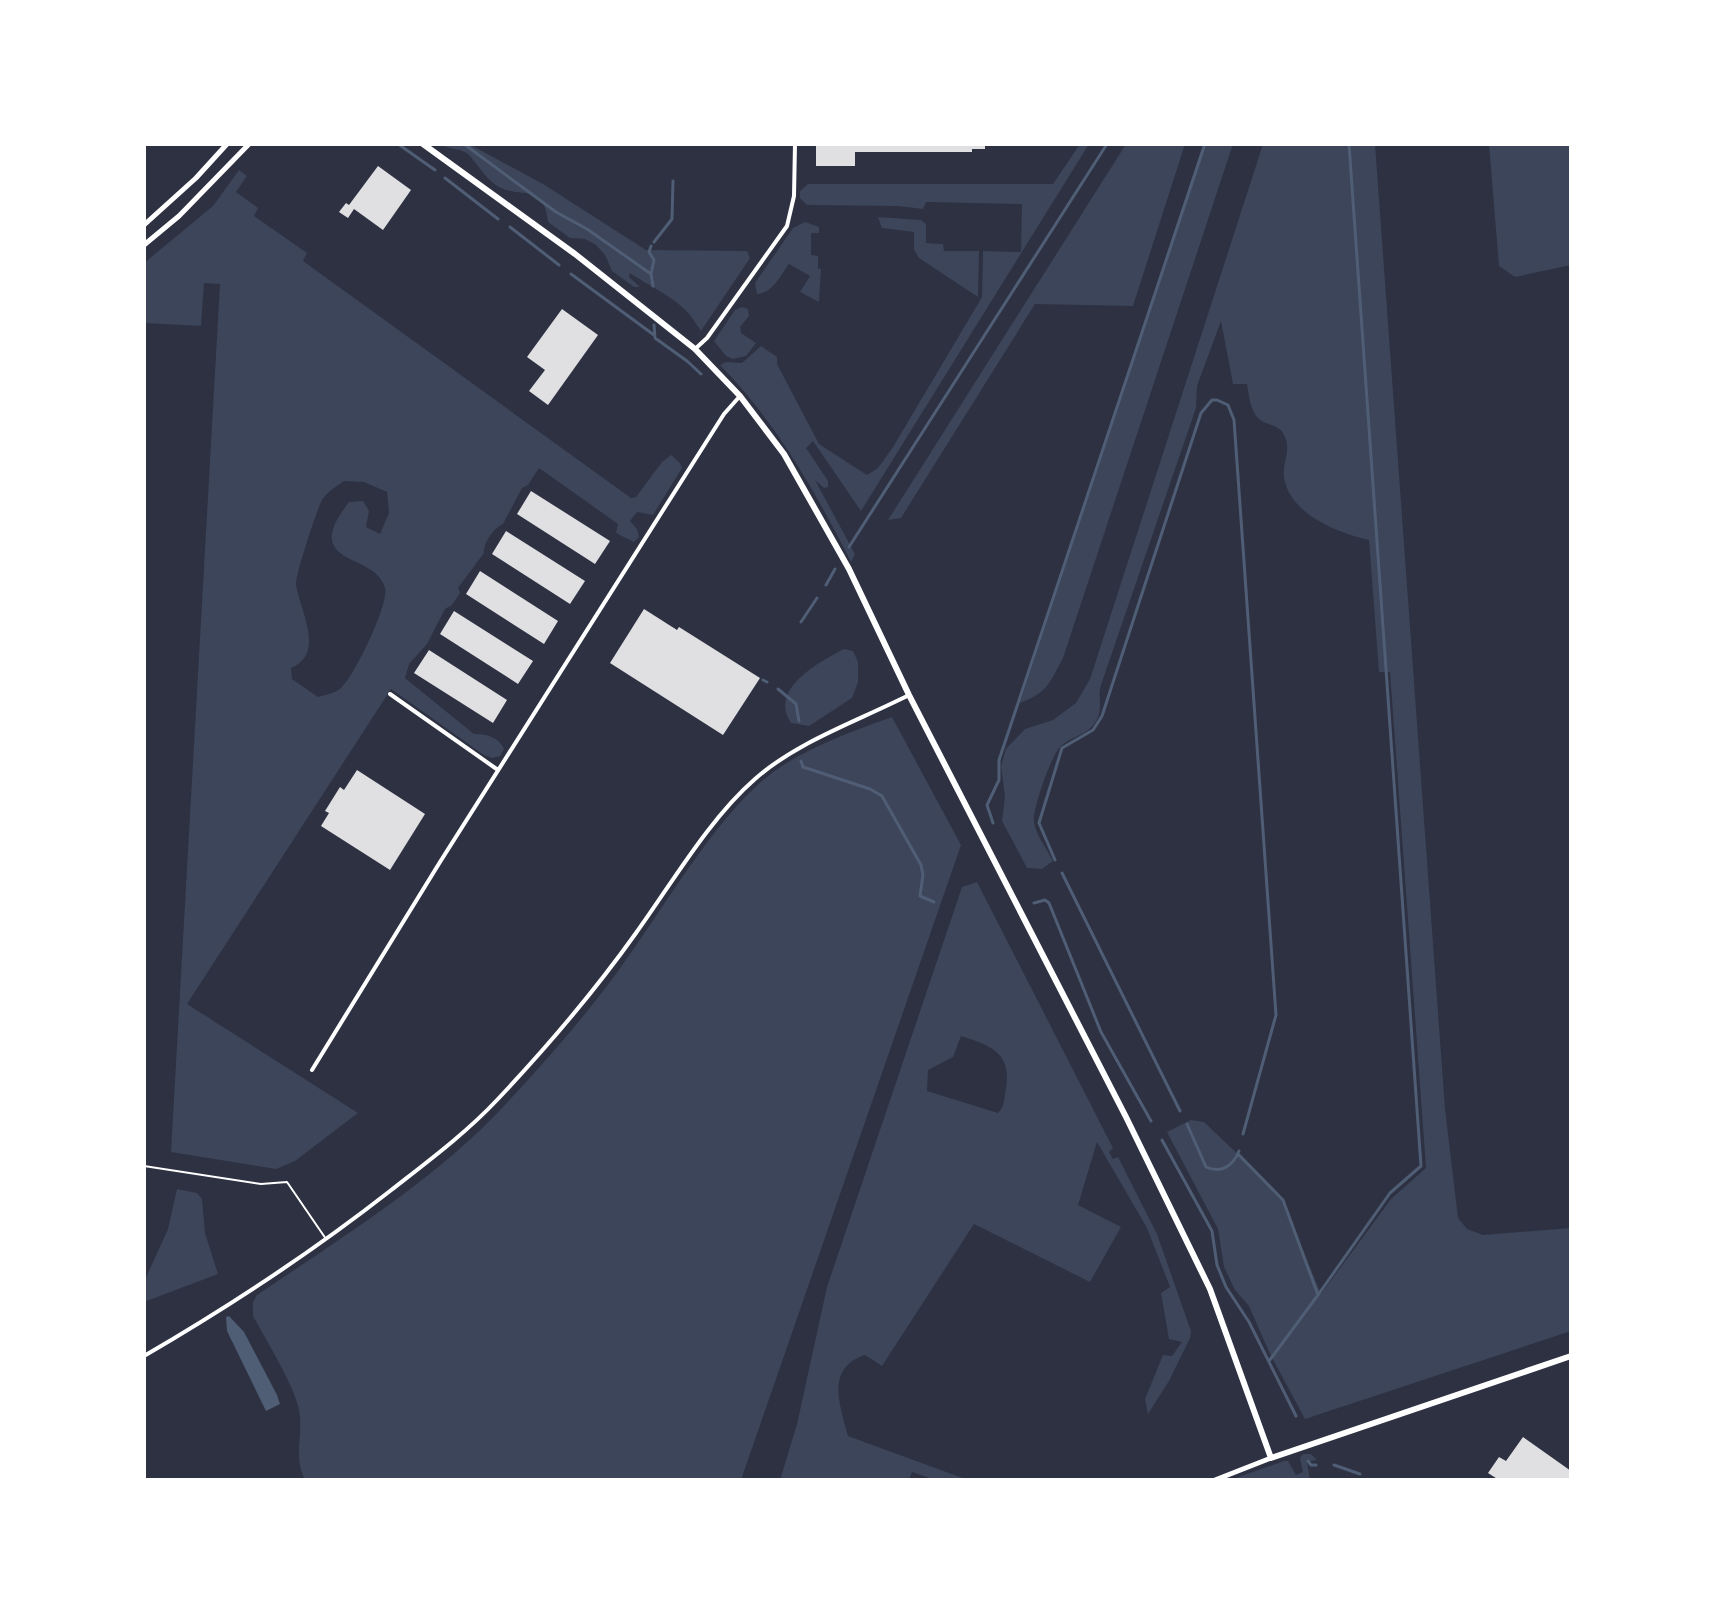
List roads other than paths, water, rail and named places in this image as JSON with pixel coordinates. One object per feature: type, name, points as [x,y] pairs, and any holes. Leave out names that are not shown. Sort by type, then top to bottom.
[{"type":"main road","points":[[423,144],[575,254],[695,349],[740,396],[784,454],[849,569],[909,695],[1132,1129],[1210,1289],[1271,1458],[1571,1356]]},
{"type":"street","points":[[144,225],[196,178],[227,144]]},
{"type":"street","points":[[144,245],[179,216],[249,144]]},
{"type":"street","points":[[695,349],[707,338],[787,226],[794,196],[795,144]]},
{"type":"street","points":[[312,1070],[724,414],[740,396]]},
{"type":"street","points":[[390,694],[498,770]]},
{"type":"street","points":[[144,1356],[327,1240],[448,1146],[494,1103],[563,1028],[725,810],[746,787],[768,768],[805,746],[909,695]]},
{"type":"street","points":[[1215,1480],[1271,1458]]},
{"type":"lane","points":[[144,1166],[261,1184],[287,1182],[327,1240]]},
{"type":"waterway","points":[[398,144],[435,170]]},
{"type":"waterway","points":[[464,144],[556,212],[587,229],[651,274]]},
{"type":"waterway","points":[[849,547],[1107,144]]},
{"type":"waterway","points":[[993,823],[987,805],[999,780],[999,760],[1205,144]]},
{"type":"waterway","points":[[1318,1295],[1390,1193],[1421,1166],[1349,144]]},
{"type":"waterway","points":[[445,178],[498,219]]},
{"type":"waterway","points":[[654,242],[672,219],[673,181]]},
{"type":"waterway","points":[[510,227],[559,265]]},
{"type":"waterway","points":[[651,246],[653,286]]},
{"type":"waterway","points":[[571,274],[654,335]]},
{"type":"waterway","points":[[654,325],[655,338],[701,374]]},
{"type":"waterway","points":[[1055,860],[1039,823],[1062,748],[1093,730],[1102,716],[1201,413],[1212,400],[1217,400],[1228,405],[1234,420],[1276,1015],[1243,1134]]},
{"type":"waterway","points":[[826,585],[835,569]]},
{"type":"waterway","points":[[801,622],[817,598]]},
{"type":"waterway","points":[[763,680],[767,682]]},
{"type":"waterway","points":[[778,689],[796,704],[799,721]]},
{"type":"waterway","points":[[801,761],[803,767],[870,789],[882,796],[921,865],[920,896],[934,902]]},
{"type":"waterway","points":[[1062,873],[1180,1111]]},
{"type":"waterway","points":[[1034,903],[1045,900],[1049,903],[1101,1032],[1151,1121]]},
{"type":"waterway","points":[[1187,1124],[1206,1167],[1217,1170],[1226,1167],[1239,1151]]},
{"type":"waterway","points":[[1162,1140],[1212,1231],[1217,1265],[1226,1287],[1249,1322],[1296,1416]]},
{"type":"waterway","points":[[1238,1154],[1283,1200],[1318,1295],[1269,1361]]},
{"type":"waterway","points":[[1308,1461],[1316,1465]]},
{"type":"waterway","points":[[1334,1465],[1360,1474]]}]
